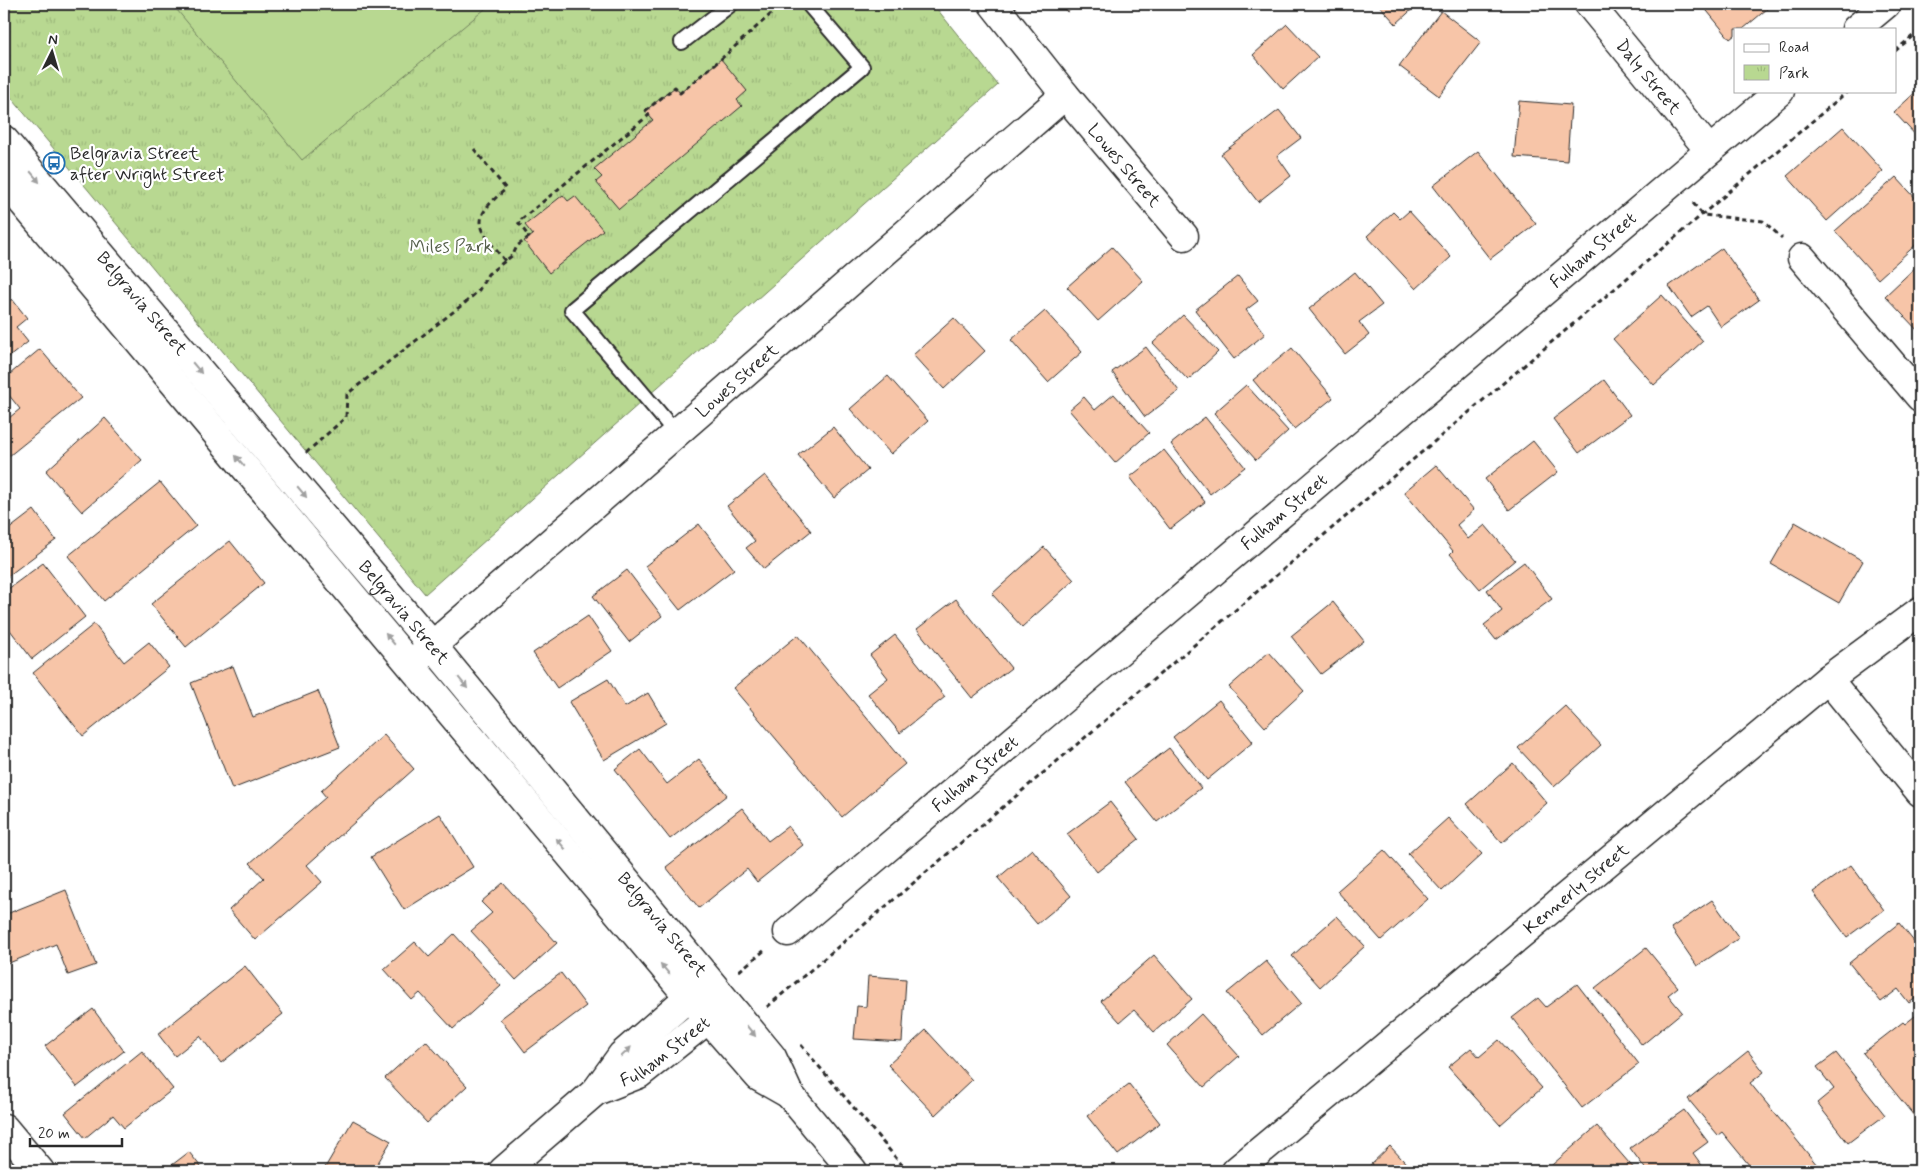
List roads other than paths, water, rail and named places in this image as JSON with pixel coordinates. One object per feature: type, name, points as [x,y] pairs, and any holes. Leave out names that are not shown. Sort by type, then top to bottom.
[{"type":"street","name":"Lowes Street","points":[[992,4],[1064,95],[1184,236]]},
{"type":"street","name":"Daly Street","points":[[1589,4],[1710,150]]},
{"type":"street","points":[[1857,28],[1886,4]]},
{"type":"street","name":"Fulham Street","points":[[788,932],[1779,92]]},
{"type":"street","name":"Lowes Street","points":[[411,664],[1064,95]]},
{"type":"street","name":"Belgravia Street","points":[[4,140],[432,645],[698,989]]},
{"type":"street","name":"Belgravia Street","points":[[4,180],[411,664],[718,1011],[772,1057],[789,1094],[853,1171]]},
{"type":"street","points":[[1802,258],[1920,397]]},
{"type":"street","name":"Kennerly Street","points":[[1236,1171],[1828,679],[1920,611]]},
{"type":"street","points":[[1828,679],[1920,792]]},
{"type":"street","name":"Fulham Street","points":[[503,1171],[596,1091],[622,1055],[698,989]]},
{"type":"street","name":"Fulham Street","points":[[596,1091],[639,1074],[718,1011]]},
{"type":"street","points":[[4,1128],[40,1171]]},
{"type":"lane","points":[[682,42],[731,4]]},
{"type":"lane","points":[[676,433],[572,310],[862,67],[810,6],[812,4]]},
{"type":"place","name":"Belgravia Street after Wright Street","points":[[54,163]]},
{"type":"park label","name":"Miles Park","points":[[451,246]]}]
